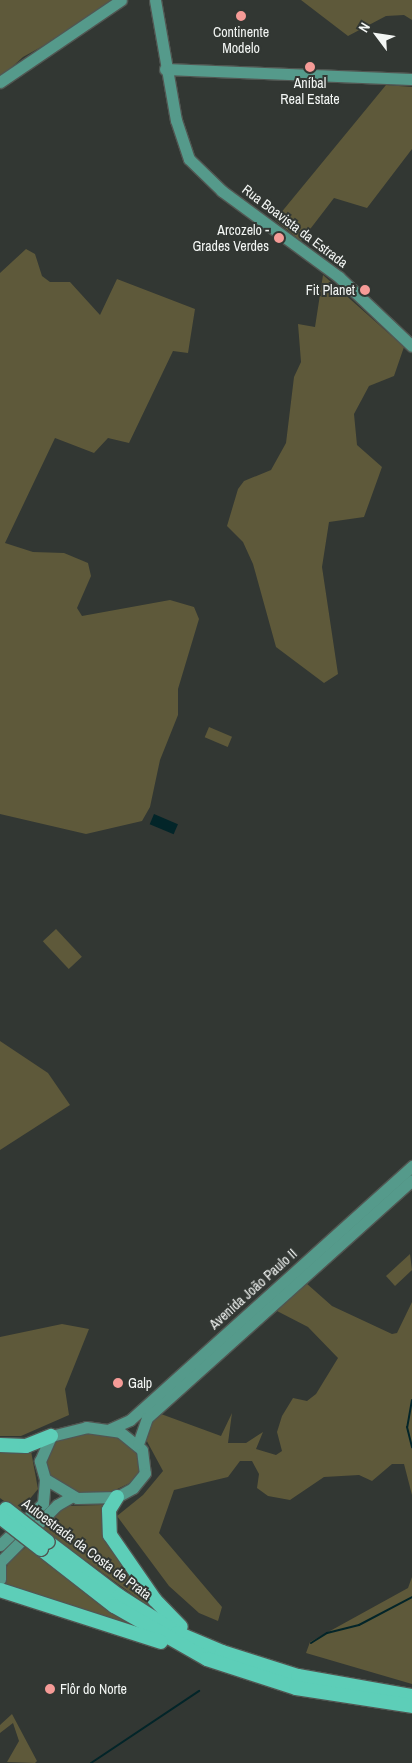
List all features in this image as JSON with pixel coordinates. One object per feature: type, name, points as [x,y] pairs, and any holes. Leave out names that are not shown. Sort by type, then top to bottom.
[{"type":"highway","points":[[0,1445],[26,1446],[51,1436]]},
{"type":"highway","points":[[118,1497],[109,1510],[110,1535],[171,1620],[222,1652]]},
{"type":"highway","name":"Autoestrada da Costa de Prata","points":[[2,1512],[45,1545],[177,1633],[222,1652],[298,1676],[412,1696]]},
{"type":"highway","name":"Autoestrada da Costa de Prata","points":[[45,1545],[114,1606],[192,1652],[289,1686],[412,1706]]},
{"type":"highway","points":[[0,1590],[192,1652]]},
{"type":"main road","points":[[0,82],[121,0]]},
{"type":"main road","name":"Rua Boavista da Estrada","points":[[155,0],[165,69],[176,120],[198,171],[340,277],[412,346]]},
{"type":"main road","points":[[165,69],[412,79]]},
{"type":"main road","name":"Avenida João Paulo II","points":[[110,1429],[130,1420],[412,1166]]},
{"type":"main road","name":"Avenida João Paulo II","points":[[138,1444],[147,1418],[412,1180]]},
{"type":"main road","points":[[0,1544],[43,1503],[45,1479],[40,1461],[51,1436],[86,1427],[110,1429],[138,1444],[146,1460],[145,1473],[132,1488],[118,1497],[71,1497],[56,1505],[0,1564],[0,1579]]},
{"type":"main road","points":[[45,1479],[71,1497]]},
{"type":"shaded area","points":[[0,0],[111,0],[88,21],[23,57],[0,78]]},
{"type":"shaded area","points":[[301,0],[412,0],[412,20],[404,15],[386,16],[348,36]]},
{"type":"shaded area","points":[[386,85],[412,87],[412,149],[367,208],[334,198],[301,241],[275,220]]},
{"type":"shaded area","points":[[26,249],[35,254],[42,276],[50,282],[70,282],[100,315],[117,279],[195,309],[188,353],[173,351],[129,443],[108,438],[94,453],[55,438],[5,543],[33,552],[64,553],[88,563],[91,576],[77,608],[82,616],[170,600],[194,607],[199,619],[178,689],[178,715],[160,760],[150,807],[142,821],[86,834],[0,814],[0,273]]},
{"type":"shaded area","points":[[323,275],[404,347],[394,376],[369,386],[354,414],[357,445],[382,467],[364,517],[329,522],[322,567],[338,674],[324,683],[276,647],[253,564],[243,542],[227,526],[238,489],[244,481],[271,470],[286,443],[294,377],[301,362],[298,324],[315,327]]},
{"type":"shaded area","points":[[209,727],[232,737],[228,747],[205,737]]},
{"type":"shaded area","points":[[56,929],[82,957],[69,969],[43,941]]},
{"type":"shaded area","points":[[0,1041],[48,1073],[70,1105],[0,1150]]},
{"type":"shaded area","points":[[410,1254],[412,1270],[395,1286],[386,1276]]},
{"type":"shaded area","points":[[306,1283],[332,1306],[392,1334],[397,1333],[412,1302],[412,1495],[404,1464],[392,1464],[372,1481],[359,1475],[324,1477],[290,1500],[268,1496],[257,1488],[259,1474],[252,1461],[240,1461],[228,1477],[174,1490],[159,1533],[222,1607],[218,1621],[199,1613],[169,1586],[117,1516],[143,1495],[163,1471],[143,1434],[151,1419],[161,1414],[221,1436],[232,1413],[228,1443],[246,1443],[263,1432],[256,1449],[276,1455],[282,1451],[277,1432],[282,1416],[293,1398],[307,1401],[316,1394],[338,1358],[308,1327],[277,1311]]},
{"type":"shaded area","points":[[62,1324],[89,1329],[65,1389],[69,1415],[21,1436],[0,1436],[0,1337]]},
{"type":"shaded area","points":[[75,1431],[114,1434],[138,1453],[139,1472],[134,1481],[109,1493],[78,1493],[52,1480],[46,1471],[45,1452],[52,1441]]},
{"type":"shaded area","points":[[0,1449],[31,1451],[38,1489],[19,1512],[0,1498]]},
{"type":"shaded area","points":[[102,1505],[103,1532],[158,1613],[42,1529],[66,1506]]},
{"type":"shaded area","points":[[26,1547],[78,1587],[138,1629],[3,1585],[8,1562]]},
{"type":"shaded area","points":[[412,1577],[412,1684],[306,1653],[310,1642],[408,1588]]},
{"type":"shaded area","points":[[12,1714],[37,1761],[35,1763],[7,1762],[19,1741],[13,1723],[0,1733],[0,1725]]},
{"type":"water","points":[[154,814],[178,824],[174,834],[150,824]]},
{"type":"waterway","points":[[412,1400],[407,1427],[412,1447]]},
{"type":"waterway","points":[[311,1643],[327,1633],[359,1625],[412,1597]]},
{"type":"waterway","points":[[91,1763],[199,1691]]},
{"type":"place","name":"Continente Modelo","points":[[241,16]]},
{"type":"place","name":"Aníbal Real Estate","points":[[310,67]]},
{"type":"place","name":"Arcozelo - Grades Verdes","points":[[279,238]]},
{"type":"place","name":"Fit Planet","points":[[365,290]]},
{"type":"place","name":"Galp","points":[[118,1383]]},
{"type":"place","name":"Flôr do Norte","points":[[50,1689]]}]
